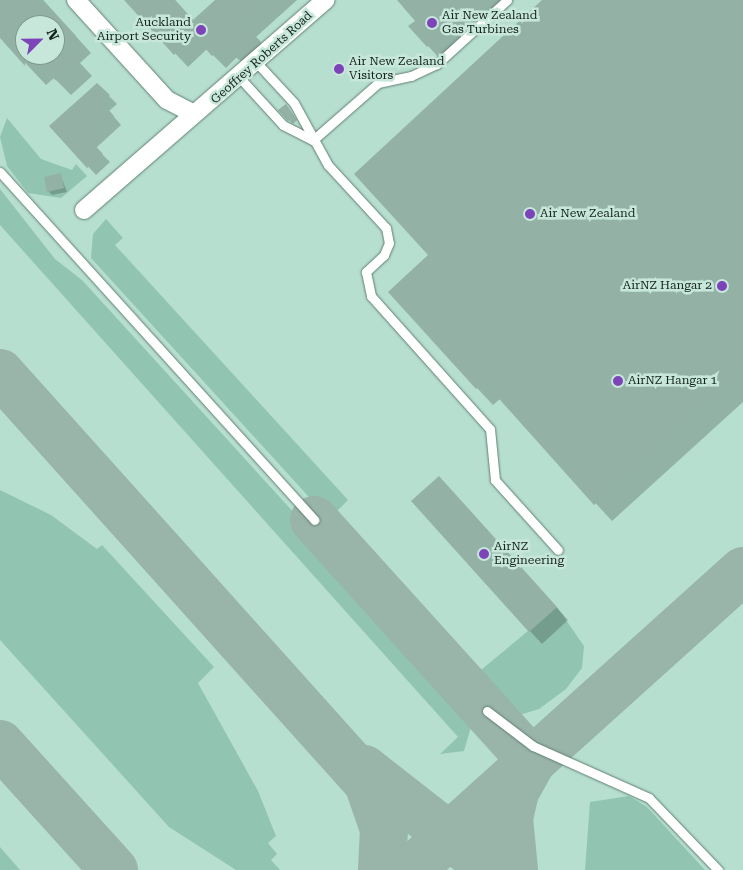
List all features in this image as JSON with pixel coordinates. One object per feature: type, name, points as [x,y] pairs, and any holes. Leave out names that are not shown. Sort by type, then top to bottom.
[{"type":"street","points":[[76,0],[162,96],[192,113]]},
{"type":"street","name":"Geoffrey Roberts Road","points":[[84,210],[192,113],[209,106],[326,0]]},
{"type":"lane","points":[[312,140],[378,83],[400,78],[437,64],[507,0]]},
{"type":"lane","points":[[257,63],[294,103],[312,140],[328,164],[389,236],[384,255],[366,272],[371,296],[490,429],[494,480],[558,550]]},
{"type":"lane","points":[[240,78],[283,125],[312,140]]},
{"type":"lane","points":[[0,172],[314,520]]},
{"type":"lane","points":[[487,711],[533,746],[649,798],[718,870]]},
{"type":"shaded area","points":[[0,0],[743,0],[743,870],[0,870]]},
{"type":"shaded area","points":[[7,118],[41,159],[72,170],[76,164],[87,176],[61,198],[28,193],[7,166],[0,137]]},
{"type":"shaded area","points":[[0,189],[55,259],[82,280],[469,705],[473,720],[464,751],[440,754],[458,737],[0,225]]},
{"type":"shaded area","points":[[106,219],[123,238],[115,245],[348,500],[329,519],[91,258],[93,234]]},
{"type":"shaded area","points":[[0,490],[51,515],[97,549],[102,545],[214,667],[198,683],[258,791],[276,836],[268,843],[277,854],[271,860],[280,870],[236,870],[169,827],[0,640]]},
{"type":"shaded area","points":[[557,607],[584,646],[582,668],[566,689],[539,709],[520,715],[506,713],[470,679]]},
{"type":"shaded area","points":[[629,796],[647,807],[705,870],[585,870],[590,802]]},
{"type":"shaded area","points":[[0,847],[20,870],[0,870]]},
{"type":"building","points":[[0,0],[43,0],[57,15],[15,15],[15,55],[0,38]]},
{"type":"building","name":"Auckland Airport Security","points":[[124,0],[175,0],[193,20],[215,0],[270,0],[244,24],[260,41],[239,60],[224,45],[212,56],[194,36],[174,55]]},
{"type":"building","name":"Air New Zealand Gas Turbines","points":[[397,0],[480,0],[427,47],[408,26],[415,21]]},
{"type":"building","name":"Air New Zealand","points":[[542,0],[743,0],[743,370],[594,505],[484,382],[476,389],[388,292],[428,255],[354,174]]},
{"type":"building","points":[[65,24],[76,36],[65,46]]},
{"type":"building","points":[[65,46],[77,60],[55,80],[41,65],[65,65]]},
{"type":"building","points":[[97,83],[110,95],[102,102],[114,116],[89,139],[103,154],[87,168],[49,126]]},
{"type":"building","points":[[286,104],[294,116],[288,121],[278,110]]},
{"type":"building","points":[[61,173],[64,188],[47,192],[44,177]]},
{"type":"building","name":"AirNZ Engineering","points":[[439,476],[557,607],[529,632],[411,501]]},
{"type":"taxiway","points":[[0,373],[368,783],[384,829],[382,870]]},
{"type":"taxiway","points":[[314,520],[532,761],[515,792],[509,818],[514,870]]},
{"type":"taxiway","points":[[411,870],[743,571]]},
{"type":"taxiway","points":[[0,744],[114,870]]},
{"type":"taxiway","points":[[364,769],[474,855]]},
{"type":"place","name":"Air New Zealand Gas Turbines","points":[[432,23]]},
{"type":"place","name":"Auckland Airport Security","points":[[201,30]]},
{"type":"place","name":"Air New Zealand Visitors","points":[[339,69]]},
{"type":"place","name":"Air New Zealand","points":[[530,214]]},
{"type":"place","name":"AirNZ Hangar 2","points":[[722,286]]},
{"type":"place","name":"AirNZ Hangar 1","points":[[618,381]]},
{"type":"place","name":"AirNZ Engineering","points":[[484,554]]}]
